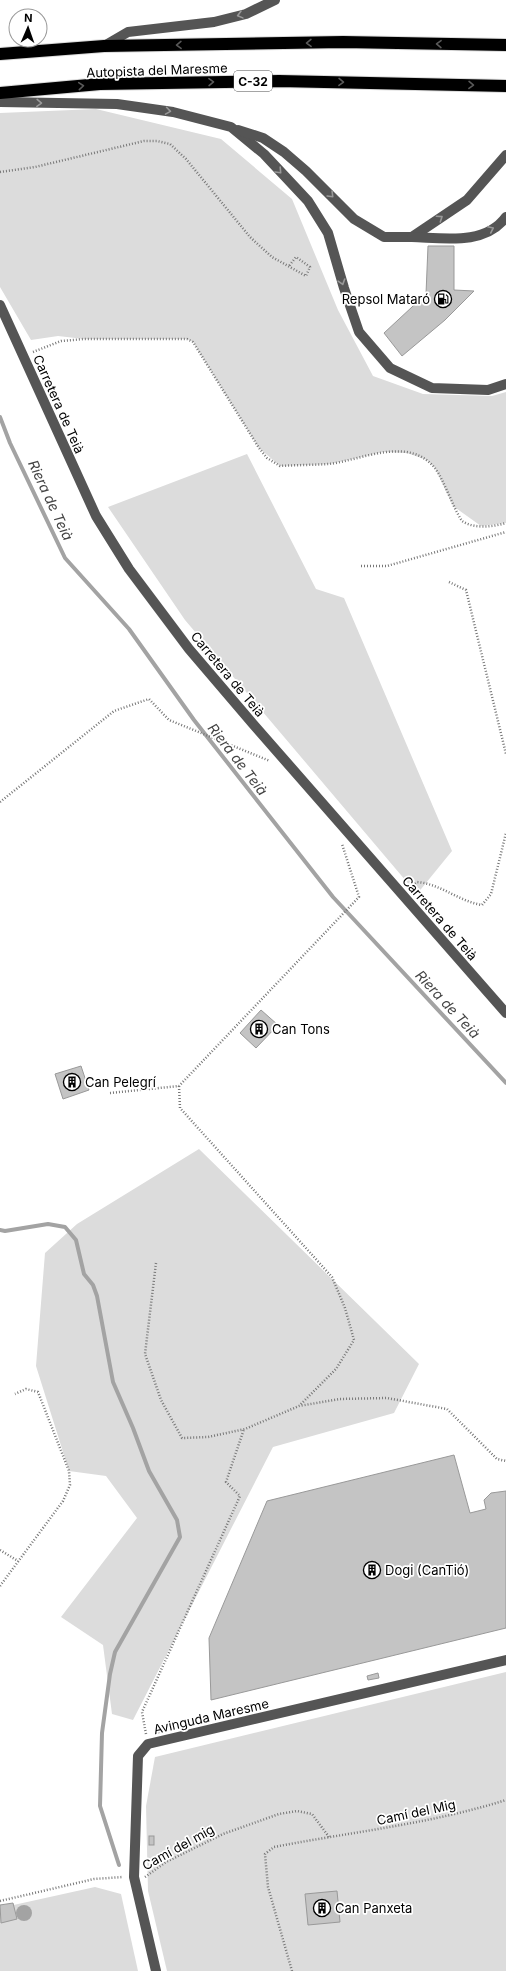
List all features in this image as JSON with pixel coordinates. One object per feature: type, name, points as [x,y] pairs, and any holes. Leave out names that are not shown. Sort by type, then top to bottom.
[{"type":"highway","name":"Autopista del Maresme","points":[[0,54],[104,46],[343,42],[506,45]]},
{"type":"highway","name":"Autopista del Maresme","points":[[0,92],[100,84],[279,81],[506,86]]},
{"type":"street","points":[[104,46],[128,32],[214,22],[246,14],[275,0]]},
{"type":"street","points":[[0,102],[117,104],[173,112],[231,127],[263,138],[284,152],[306,171],[354,219],[384,237],[471,238],[500,225],[506,217]]},
{"type":"street","points":[[231,127],[264,154],[308,201],[328,233],[344,288],[360,332],[390,368],[432,388],[488,390],[506,384]]},
{"type":"street","points":[[412,237],[467,200],[506,155]]},
{"type":"street","name":"Carretera de Teià","points":[[0,306],[96,516],[129,569],[189,649],[506,1013]]},
{"type":"street","name":"Avinguda Maresme","points":[[156,1971],[134,1877],[138,1756],[148,1744],[506,1660]]},
{"type":"path","points":[[0,172],[35,167],[144,141],[170,144],[186,159],[250,237],[272,257],[306,276],[310,267],[296,257],[289,266]]},
{"type":"path","points":[[23,356],[61,341],[84,339],[187,339],[193,342],[259,448],[273,463],[280,466],[330,464],[383,452],[407,453],[427,460],[435,468],[462,522],[467,525],[481,526],[506,523]]},
{"type":"path","points":[[361,566],[387,566],[506,532]]},
{"type":"path","points":[[449,582],[466,590],[506,754]]},
{"type":"path","points":[[0,802],[114,712],[148,699],[169,720],[274,763]]},
{"type":"path","points":[[402,894],[417,882],[428,883],[472,904],[482,906],[491,894],[506,833]]},
{"type":"path","points":[[110,1093],[179,1086],[359,897],[341,842]]},
{"type":"path","points":[[179,1086],[180,1108],[332,1277],[345,1308],[354,1340],[336,1369],[300,1406]]},
{"type":"path","points":[[156,1263],[145,1354],[161,1400],[182,1438],[208,1437],[244,1429],[300,1406],[340,1399],[387,1398],[447,1409],[498,1459],[506,1461]]},
{"type":"path","points":[[0,1586],[64,1501],[70,1485],[69,1471],[38,1392],[26,1389],[15,1394]]},
{"type":"path","points":[[148,1744],[142,1712],[240,1496],[226,1482],[244,1429]]},
{"type":"path","points":[[0,1550],[18,1561]]},
{"type":"path","name":"Camí del Mig","points":[[292,1971],[268,1887],[265,1854],[274,1847],[384,1830],[483,1807],[506,1800]]},
{"type":"path","name":"Camí del mig","points":[[0,1901],[94,1879],[144,1878],[166,1862],[223,1834],[279,1814],[297,1811],[312,1814],[329,1838]]},
{"type":"shaded area","points":[[96,109],[221,139],[292,199],[338,310],[373,376],[423,394],[492,396],[506,392],[506,523],[481,526],[453,506],[435,468],[427,460],[407,453],[383,452],[330,464],[280,466],[259,448],[193,342],[187,339],[84,339],[58,336],[31,340],[0,287],[0,113]]},
{"type":"shaded area","points":[[247,454],[316,589],[344,598],[452,851],[417,894],[185,620],[108,507]]},
{"type":"shaded area","points":[[199,1149],[419,1364],[394,1413],[273,1447],[133,1720],[112,1714],[103,1645],[61,1617],[137,1518],[106,1476],[69,1471],[36,1366],[45,1253],[77,1224]]},
{"type":"shaded area","points":[[506,1672],[506,1971],[167,1971],[148,1891],[146,1806],[155,1757]]},
{"type":"shaded area","points":[[95,1887],[121,1894],[138,1971],[0,1971],[0,1908]]},
{"type":"shaded area","points":[[24,1905],[30,1907],[32,1913],[30,1919],[24,1921],[18,1919],[16,1913],[18,1907]]},
{"type":"building","points":[[428,246],[454,246],[454,290],[474,291],[445,320],[402,356],[384,333],[426,294]]},
{"type":"building","name":"Can Tons","points":[[261,1010],[278,1025],[256,1048],[240,1033]]},
{"type":"building","name":"Can Pelegrí","points":[[81,1066],[89,1090],[63,1099],[55,1074]]},
{"type":"building","name":"Dogi (CanTió)","points":[[454,1455],[470,1513],[486,1509],[484,1500],[491,1493],[506,1491],[506,1628],[211,1700],[209,1638],[267,1501]]},
{"type":"building","points":[[378,1673],[379,1678],[368,1680],[367,1676]]},
{"type":"building","points":[[166,1725],[167,1731],[158,1733],[157,1727]]},
{"type":"building","points":[[149,1836],[154,1836],[154,1845],[149,1845]]},
{"type":"building","name":"Can Panxeta","points":[[337,1891],[340,1922],[308,1925],[305,1894]]},
{"type":"building","points":[[13,1903],[17,1919],[1,1923],[0,1905]]},
{"type":"waterway","name":"Riera de Teià","points":[[0,417],[10,443],[65,558],[129,629],[194,720],[333,897],[506,1083]]},
{"type":"waterway","points":[[0,1230],[5,1231],[48,1224],[65,1227],[76,1240],[84,1274],[93,1285],[97,1296],[113,1382],[133,1428],[149,1471],[177,1520],[180,1537],[115,1652],[110,1674],[102,1733],[100,1806],[119,1865]]},
{"type":"place","name":"Repsol Mataró","points":[[443,299]]},
{"type":"place","name":"Can Tons","points":[[259,1029]]},
{"type":"place","name":"Can Pelegrí","points":[[72,1082]]},
{"type":"place","name":"Dogi (CanTió)","points":[[372,1570]]},
{"type":"place","name":"Can Panxeta","points":[[322,1908]]}]
